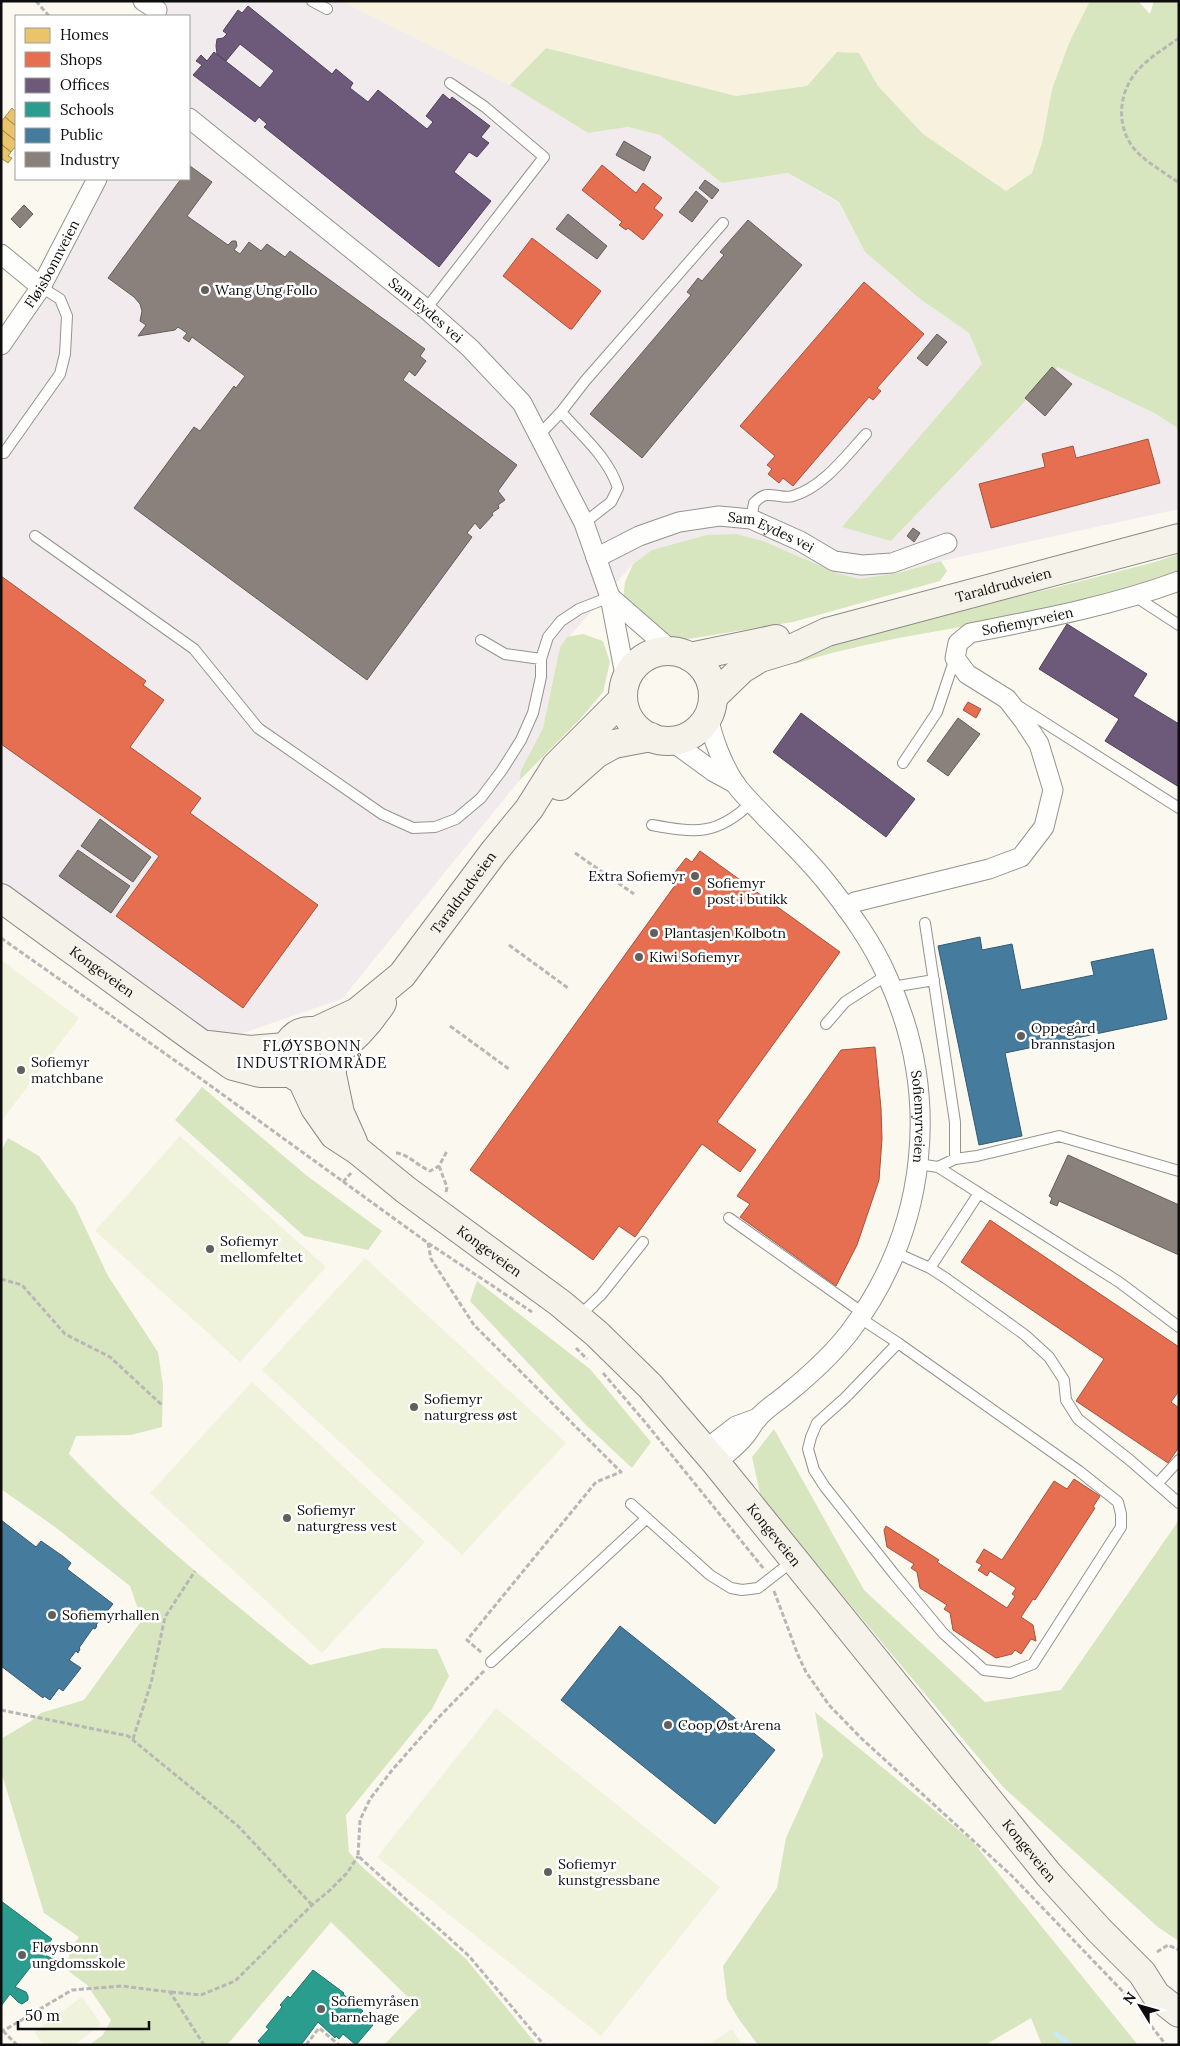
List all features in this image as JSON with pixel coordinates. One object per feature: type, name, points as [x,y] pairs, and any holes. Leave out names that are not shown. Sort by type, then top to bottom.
[{"type":"main road","name":"Taraldrudveien","points":[[681,654],[827,632],[1179,538]]},
{"type":"main road","name":"Taraldrudveien","points":[[710,706],[742,669],[760,658],[793,648],[827,632]]},
{"type":"main road","points":[[662,651],[681,654],[698,662],[707,673],[712,687],[710,706],[703,724],[693,733],[679,739],[660,739],[634,725],[627,714],[625,690],[636,664],[644,658],[662,651]]},
{"type":"main road","name":"Taraldrudveien","points":[[316,1031],[357,1012],[399,977],[418,956],[493,853],[529,808],[556,766],[625,690]]},
{"type":"main road","name":"Taraldrudveien","points":[[529,808],[566,781],[596,754],[614,744],[660,739]]},
{"type":"main road","name":"Kongeveien","points":[[1,898],[202,1044],[250,1050],[293,1067],[315,1108],[334,1135],[357,1150],[389,1177],[541,1288],[574,1330],[650,1386],[710,1457],[1049,1875],[1099,1930],[1150,1962],[1167,1985],[1179,1996]]},
{"type":"main road","name":"Taraldrudveien","points":[[333,1061],[369,1022],[399,977]]},
{"type":"main road","points":[[307,1030],[316,1031],[329,1039],[333,1061],[320,1079],[311,1081],[293,1067],[290,1039],[298,1033],[307,1030]]},
{"type":"main road","name":"Kongeveien","points":[[333,1061],[340,1113],[357,1150]]},
{"type":"main road","name":"Kongeveien","points":[[1150,1962],[1156,1995],[1170,2008],[1179,2013]]},
{"type":"street","name":"Sam Eydes vei","points":[[190,119],[426,309],[470,348],[522,403],[584,523],[610,597],[625,690]]},
{"type":"street","name":"Fløisbonnveien","points":[[1,344],[41,287],[96,180]]},
{"type":"street","points":[[1,254],[41,287]]},
{"type":"street","name":"Sam Eydes vei","points":[[596,558],[639,536],[679,522],[719,516],[751,519],[800,541],[834,561],[862,565],[892,563],[947,543]]},
{"type":"street","name":"Sofiemyrveien","points":[[956,658],[958,643],[970,632],[1067,614],[1136,597],[1179,581]]},
{"type":"street","name":"Sam Eydes vei","points":[[610,597],[681,654]]},
{"type":"street","points":[[846,908],[855,902],[989,869],[1022,857],[1044,827],[1053,790],[1038,744],[1024,721],[1007,699],[967,674],[956,658]]},
{"type":"street","name":"Sofiemyrveien","points":[[710,706],[716,746],[736,784],[822,876],[872,947],[890,981],[909,1035],[920,1089],[921,1126],[918,1164],[912,1198],[885,1276],[861,1315],[830,1356],[808,1377],[758,1418],[736,1426],[710,1457]]},
{"type":"street","name":"Sofiemyrveien","points":[[660,739],[736,784]]},
{"type":"lane","points":[[312,1],[327,9]]},
{"type":"lane","points":[[426,309],[544,157],[485,107],[450,83]]},
{"type":"lane","points":[[540,435],[723,223]]},
{"type":"lane","points":[[4,453],[60,374],[65,354],[67,316],[60,299],[41,287]]},
{"type":"lane","points":[[561,412],[605,460],[613,473],[618,488],[612,502],[584,523]]},
{"type":"lane","points":[[751,519],[754,503],[765,495],[791,497],[803,493],[818,483],[866,434]]},
{"type":"lane","points":[[35,536],[194,649],[258,728],[382,814],[413,828],[435,827],[456,819],[481,798],[521,740],[533,713],[541,677],[541,659],[548,637],[561,621],[579,609],[610,597]]},
{"type":"lane","points":[[1136,597],[1179,625]]},
{"type":"lane","points":[[481,640],[505,654],[541,659]]},
{"type":"lane","points":[[903,763],[937,712],[956,658]]},
{"type":"lane","points":[[1007,699],[1179,808]]},
{"type":"lane","points":[[652,824],[685,831],[711,830],[743,810],[752,802]]},
{"type":"lane","points":[[925,923],[955,1122],[954,1159]]},
{"type":"lane","points":[[826,1024],[845,1002],[890,981],[934,980]]},
{"type":"lane","points":[[938,1167],[954,1159],[977,1156],[1059,1136],[1179,1171]]},
{"type":"lane","points":[[918,1164],[938,1167],[1119,1282],[1179,1327]]},
{"type":"lane","points":[[930,1268],[979,1193]]},
{"type":"lane","points":[[729,1218],[898,1343],[1079,1471],[1118,1502],[1121,1514],[1121,1527],[1032,1664],[1010,1673],[984,1670],[943,1633],[825,1487],[814,1470],[808,1450],[811,1437],[818,1423],[846,1398],[898,1343]]},
{"type":"lane","points":[[574,1330],[643,1242]]},
{"type":"lane","points":[[894,1252],[930,1268],[1025,1335],[1049,1356],[1064,1380],[1066,1400],[1078,1419],[1158,1483],[1179,1503]]},
{"type":"lane","points":[[1158,1483],[1179,1460]]},
{"type":"lane","points":[[631,1504],[710,1575],[732,1588],[750,1590],[758,1588],[794,1560]]},
{"type":"lane","points":[[491,1662],[647,1518]]},
{"type":"path","points":[[36,1],[47,15]]},
{"type":"path","points":[[1179,38],[1143,64],[1134,74],[1125,91],[1121,115],[1127,138],[1137,152],[1179,183]]},
{"type":"path","points":[[576,853],[634,894]]},
{"type":"path","points":[[1,938],[204,1081],[428,1243],[538,1317]]},
{"type":"path","points":[[509,945],[568,988]]},
{"type":"path","points":[[450,1026],[509,1069]]},
{"type":"path","points":[[388,1152],[401,1154],[430,1171],[439,1166],[446,1151]]},
{"type":"path","points":[[439,1166],[447,1187],[444,1194]]},
{"type":"path","points":[[17,2045],[2,2030],[72,1990],[122,1986],[202,1995],[235,1981],[347,1872],[358,1856],[360,1820],[370,1799],[419,1740],[491,1662],[467,1640],[596,1482],[621,1472],[474,1325],[431,1259],[428,1243]]},
{"type":"path","points":[[1,1279],[22,1285],[64,1334],[110,1357],[163,1406]]},
{"type":"path","points":[[574,1330],[588,1359]]},
{"type":"path","points":[[601,1371],[747,1546],[770,1580],[806,1672],[829,1705],[868,1744],[1012,1876],[1120,1987],[1136,2006]]},
{"type":"path","points":[[132,1739],[152,1683],[165,1617],[195,1571]]},
{"type":"path","points":[[1,1710],[128,1736],[238,1826],[312,1905]]},
{"type":"path","points":[[358,1856],[469,1956],[544,2045]]},
{"type":"path","points":[[1150,1962],[1168,1945],[1179,1950]]},
{"type":"path","points":[[170,1992],[204,2045]]},
{"type":"path","points":[[1141,2013],[1164,2044]]},
{"type":"path","points":[[306,2045],[319,2028],[339,2045]]},
{"type":"shaded area","name":"FLØYSBONN INDUSTRIOMRÅDE","points":[[143,1],[341,1],[510,85],[588,133],[628,127],[660,135],[722,183],[788,173],[839,203],[865,252],[920,299],[969,333],[982,363],[891,541],[1058,367],[1156,414],[1179,429],[1179,509],[941,561],[898,573],[859,580],[837,573],[652,550],[633,564],[560,647],[543,728],[521,770],[519,781],[342,999],[220,1041],[1,889],[1,345],[96,180],[190,180],[190,15],[154,15]]},
{"type":"shaded area","points":[[341,1],[1090,1],[1069,43],[1052,89],[1042,143],[1032,173],[1006,191],[923,134],[878,86],[859,53],[837,52],[807,86],[736,96],[546,48],[510,85]]},
{"type":"green space","points":[[1090,1],[1138,1],[1150,14],[1154,1],[1179,1],[1179,429],[1156,414],[1058,367],[891,541],[842,527],[982,364],[969,333],[920,299],[865,252],[839,202],[788,173],[722,183],[660,135],[628,127],[588,133],[510,85],[546,48],[736,96],[807,86],[837,52],[859,53],[878,86],[923,134],[1006,191],[1032,173],[1042,143],[1052,89],[1069,43]]},
{"type":"green space","points":[[736,534],[763,541],[837,573],[859,579],[898,573],[941,561],[947,571],[940,581],[793,622],[676,641],[648,632],[623,600],[625,582],[633,564],[652,550],[707,535]]},
{"type":"green space","points":[[1179,554],[1179,573],[1089,600],[1025,615],[860,646],[795,664],[790,657],[933,614],[1050,589]]},
{"type":"green space","points":[[583,634],[603,641],[610,662],[603,692],[582,717],[519,781],[521,770],[543,728],[560,647],[567,637]]},
{"type":"green space","name":"Sofiemyr matchbane","points":[[1,960],[79,1018],[1,1122]]},
{"type":"green space","points":[[202,1087],[306,1175],[382,1231],[368,1250],[304,1236],[175,1120]]},
{"type":"green space","name":"Sofiemyr mellomfeltet","points":[[180,1136],[326,1267],[240,1362],[95,1231]]},
{"type":"green space","points":[[8,1138],[39,1156],[75,1206],[108,1276],[158,1352],[163,1385],[162,1427],[131,1435],[76,1436],[69,1454],[156,1537],[310,1665],[383,1648],[437,1649],[449,1676],[432,1709],[346,1815],[349,1852],[360,1865],[466,1959],[537,2045],[384,2045],[419,2008],[331,1922],[227,2045],[89,2045],[103,2035],[111,2020],[87,1985],[67,1970],[70,1949],[79,1937],[44,1913],[1,1771],[1,1739],[41,1713],[84,1700],[142,1620],[130,1586],[55,1527],[1,1489],[1,1151]]},
{"type":"green space","name":"Sofiemyr naturgress øst","points":[[365,1258],[566,1443],[462,1555],[262,1370]]},
{"type":"green space","points":[[477,1281],[590,1369],[651,1442],[632,1468],[585,1424],[470,1301]]},
{"type":"green space","name":"Sofiemyr naturgress vest","points":[[252,1382],[425,1542],[322,1653],[150,1493]]},
{"type":"green space","points":[[774,1429],[864,1590],[985,1702],[1061,1690],[1179,1520],[1179,1941],[1159,1928],[1003,1787],[761,1498],[752,1457]]},
{"type":"green space","name":"Sofiemyr kunstgressbane","points":[[496,1708],[720,1887],[601,2036],[377,1857]]},
{"type":"green space","points":[[815,1712],[972,1841],[1138,2045],[1042,2045],[1031,2018],[985,2045],[758,2045],[727,1999],[723,1966],[777,1888],[786,1838],[823,1756]]},
{"type":"green space","points":[[82,1997],[101,2024],[74,2045],[43,2045],[34,2032]]},
{"type":"green space","points":[[732,2029],[742,2045],[708,2045]]},
{"type":"building: Homes","points":[[12,108],[15,111],[15,125],[5,117]]},
{"type":"building: Homes","points":[[5,117],[15,125],[15,140],[1,129],[1,122]]},
{"type":"building: Homes","points":[[1,129],[15,140],[15,148],[11,152],[1,144]]},
{"type":"building: Homes","points":[[1,144],[11,152],[8,156],[12,158],[8,163],[1,158]]},
{"type":"building: Shops","points":[[602,165],[636,193],[643,183],[662,198],[654,208],[663,215],[643,240],[628,228],[626,230],[619,225],[622,222],[582,190]]},
{"type":"building: Shops","points":[[532,238],[601,291],[572,329],[503,276]]},
{"type":"building: Shops","points":[[864,282],[924,334],[877,388],[881,391],[873,400],[869,397],[793,486],[783,478],[779,483],[768,474],[772,469],[767,465],[775,456],[740,426]]},
{"type":"building: Shops","points":[[1148,439],[1160,483],[991,528],[979,484],[1045,467],[1042,454],[1073,446],[1076,458]]},
{"type":"building: Shops","points":[[1,576],[146,681],[143,685],[164,700],[130,747],[201,798],[190,813],[318,905],[243,1008],[116,916],[159,856],[1,744]]},
{"type":"building: Shops","points":[[968,702],[981,709],[976,718],[963,710]]},
{"type":"building: Shops","points":[[700,851],[840,952],[717,1122],[756,1150],[740,1172],[702,1144],[635,1237],[619,1226],[593,1260],[470,1170],[681,877],[675,872],[686,858],[692,862]]},
{"type":"building: Shops","points":[[875,1047],[882,1139],[879,1180],[857,1245],[836,1286],[740,1217],[750,1204],[737,1196],[841,1050]]},
{"type":"building: Shops","points":[[990,1220],[1179,1347],[1179,1391],[1171,1402],[1179,1408],[1179,1447],[1168,1463],[1076,1401],[1104,1359],[961,1262]]},
{"type":"building: Shops","points":[[1074,1479],[1100,1496],[1093,1507],[1095,1508],[1035,1600],[1033,1599],[1021,1617],[1033,1625],[1036,1641],[1031,1639],[1021,1654],[1015,1650],[1012,1654],[996,1658],[953,1630],[950,1613],[944,1609],[947,1605],[920,1588],[917,1572],[911,1568],[914,1564],[887,1547],[884,1530],[886,1526],[939,1560],[937,1562],[1007,1608],[1015,1596],[1012,1594],[1016,1588],[990,1571],[987,1576],[978,1570],[982,1565],[976,1562],[984,1549],[1002,1560],[1054,1481],[1067,1489]]},
{"type":"building: Offices","points":[[248,6],[332,74],[336,69],[353,83],[350,88],[368,102],[378,90],[427,129],[433,122],[426,116],[443,94],[450,100],[452,97],[490,126],[481,137],[489,143],[477,157],[469,152],[454,172],[491,201],[439,267],[264,127],[267,124],[259,117],[255,122],[193,75],[202,65],[196,61],[201,55],[207,61],[214,52],[260,88],[274,71],[240,44],[226,61],[217,54],[217,39],[223,38],[227,34],[223,31],[238,10],[242,13]]},
{"type":"building: Offices","points":[[1067,624],[1147,674],[1133,696],[1179,724],[1179,787],[1105,741],[1119,719],[1039,669]]},
{"type":"building: Offices","points":[[801,713],[915,799],[886,837],[773,752]]},
{"type":"building: Schools","name":"Fløysbonn ungdomsskole","points":[[1,1901],[52,1939],[41,1953],[53,1959],[54,1964],[52,1968],[45,1969],[36,1960],[15,1987],[26,1992],[28,1996],[28,2000],[22,2004],[10,1994],[1,2006]]},
{"type":"building: Schools","name":"Sofiemyråsen barnehage","points":[[313,1970],[344,1993],[363,2011],[360,2014],[373,2025],[356,2045],[343,2034],[339,2039],[336,2036],[335,2038],[318,2022],[301,2045],[262,2045],[258,2041],[269,2029],[266,2027],[282,2007],[280,2005],[288,1996],[290,1998]]},
{"type":"building: Public","name":"Oppegård brannstasjon","points":[[980,937],[982,950],[1012,944],[1021,990],[1094,975],[1091,962],[1153,949],[1167,1019],[1005,1053],[1022,1136],[979,1145],[938,946]]},
{"type":"building: Public","name":"Sofiemyrhallen","points":[[1,1520],[36,1547],[41,1541],[64,1557],[71,1563],[67,1569],[113,1604],[96,1625],[95,1629],[93,1628],[79,1648],[78,1653],[76,1651],[69,1660],[81,1668],[63,1691],[59,1688],[50,1700],[44,1696],[43,1698],[1,1666]]},
{"type":"building: Public","name":"Coop Øst Arena","points":[[620,1626],[775,1750],[715,1824],[561,1700]]},
{"type":"building: Industry","points":[[624,141],[651,157],[644,171],[616,155]]},
{"type":"building: Industry","points":[[190,166],[212,182],[187,216],[228,245],[232,241],[236,241],[237,246],[234,250],[240,254],[249,242],[261,251],[267,244],[285,257],[290,251],[425,349],[420,356],[426,361],[415,376],[409,371],[403,380],[517,465],[498,491],[505,500],[498,505],[499,508],[492,513],[493,515],[480,529],[475,523],[467,533],[472,537],[367,680],[134,508],[194,427],[200,431],[234,386],[236,388],[245,376],[192,337],[189,342],[183,338],[187,333],[178,327],[175,330],[138,336],[146,325],[140,321],[142,311],[140,304],[134,297],[108,278],[180,180],[190,180]]},
{"type":"building: Industry","points":[[705,180],[719,190],[712,199],[699,188]]},
{"type":"building: Industry","points":[[696,191],[708,201],[692,222],[679,212]]},
{"type":"building: Industry","points":[[24,205],[33,214],[20,228],[11,219]]},
{"type":"building: Industry","points":[[568,214],[607,246],[597,259],[556,229]]},
{"type":"building: Industry","points":[[748,220],[802,265],[642,458],[590,414],[691,295],[687,292],[698,278],[702,281],[724,255],[720,252]]},
{"type":"building: Industry","points":[[937,334],[947,342],[927,366],[917,358]]},
{"type":"building: Industry","points":[[1052,367],[1072,384],[1045,416],[1025,398]]},
{"type":"building: Industry","points":[[913,528],[920,533],[914,542],[907,536]]},
{"type":"building: Industry","points":[[958,718],[980,734],[948,776],[927,761]]},
{"type":"building: Industry","points":[[100,819],[151,857],[133,882],[81,846]]},
{"type":"building: Industry","points":[[78,850],[130,886],[111,913],[59,876]]},
{"type":"building: Industry","points":[[1068,1155],[1179,1205],[1179,1255],[1059,1201],[1057,1206],[1050,1203],[1052,1198],[1049,1196]]},
{"type":"waterway","points":[[1056,2034],[1071,2045]]},
{"type":"place","name":"Wang Ung Follo","points":[[205,290]]},
{"type":"place","name":"Extra Sofiemyr","points":[[695,876]]},
{"type":"place","name":"Sofiemyr post i butikk","points":[[697,891]]},
{"type":"place","name":"Plantasjen Kolbotn","points":[[654,933]]},
{"type":"place","name":"Kiwi Sofiemyr","points":[[639,957]]},
{"type":"place","name":"Oppegård brannstasjon","points":[[1021,1036]]},
{"type":"place","name":"Sofiemyr matchbane","points":[[21,1070]]},
{"type":"place","name":"Sofiemyr mellomfeltet","points":[[210,1249]]},
{"type":"place","name":"Sofiemyr naturgress øst","points":[[414,1407]]},
{"type":"place","name":"Sofiemyr naturgress vest","points":[[287,1518]]},
{"type":"place","name":"Sofiemyrhallen","points":[[52,1615]]},
{"type":"place","name":"Coop Øst Arena","points":[[668,1725]]},
{"type":"place","name":"Sofiemyr kunstgressbane","points":[[548,1872]]},
{"type":"place","name":"Fløysbonn ungdomsskole","points":[[22,1955]]},
{"type":"place","name":"Sofiemyråsen barnehage","points":[[321,2009]]},
{"type":"district","name":"FLØYSBONN INDUSTRIOMRÅDE","points":[[312,1054]]}]
